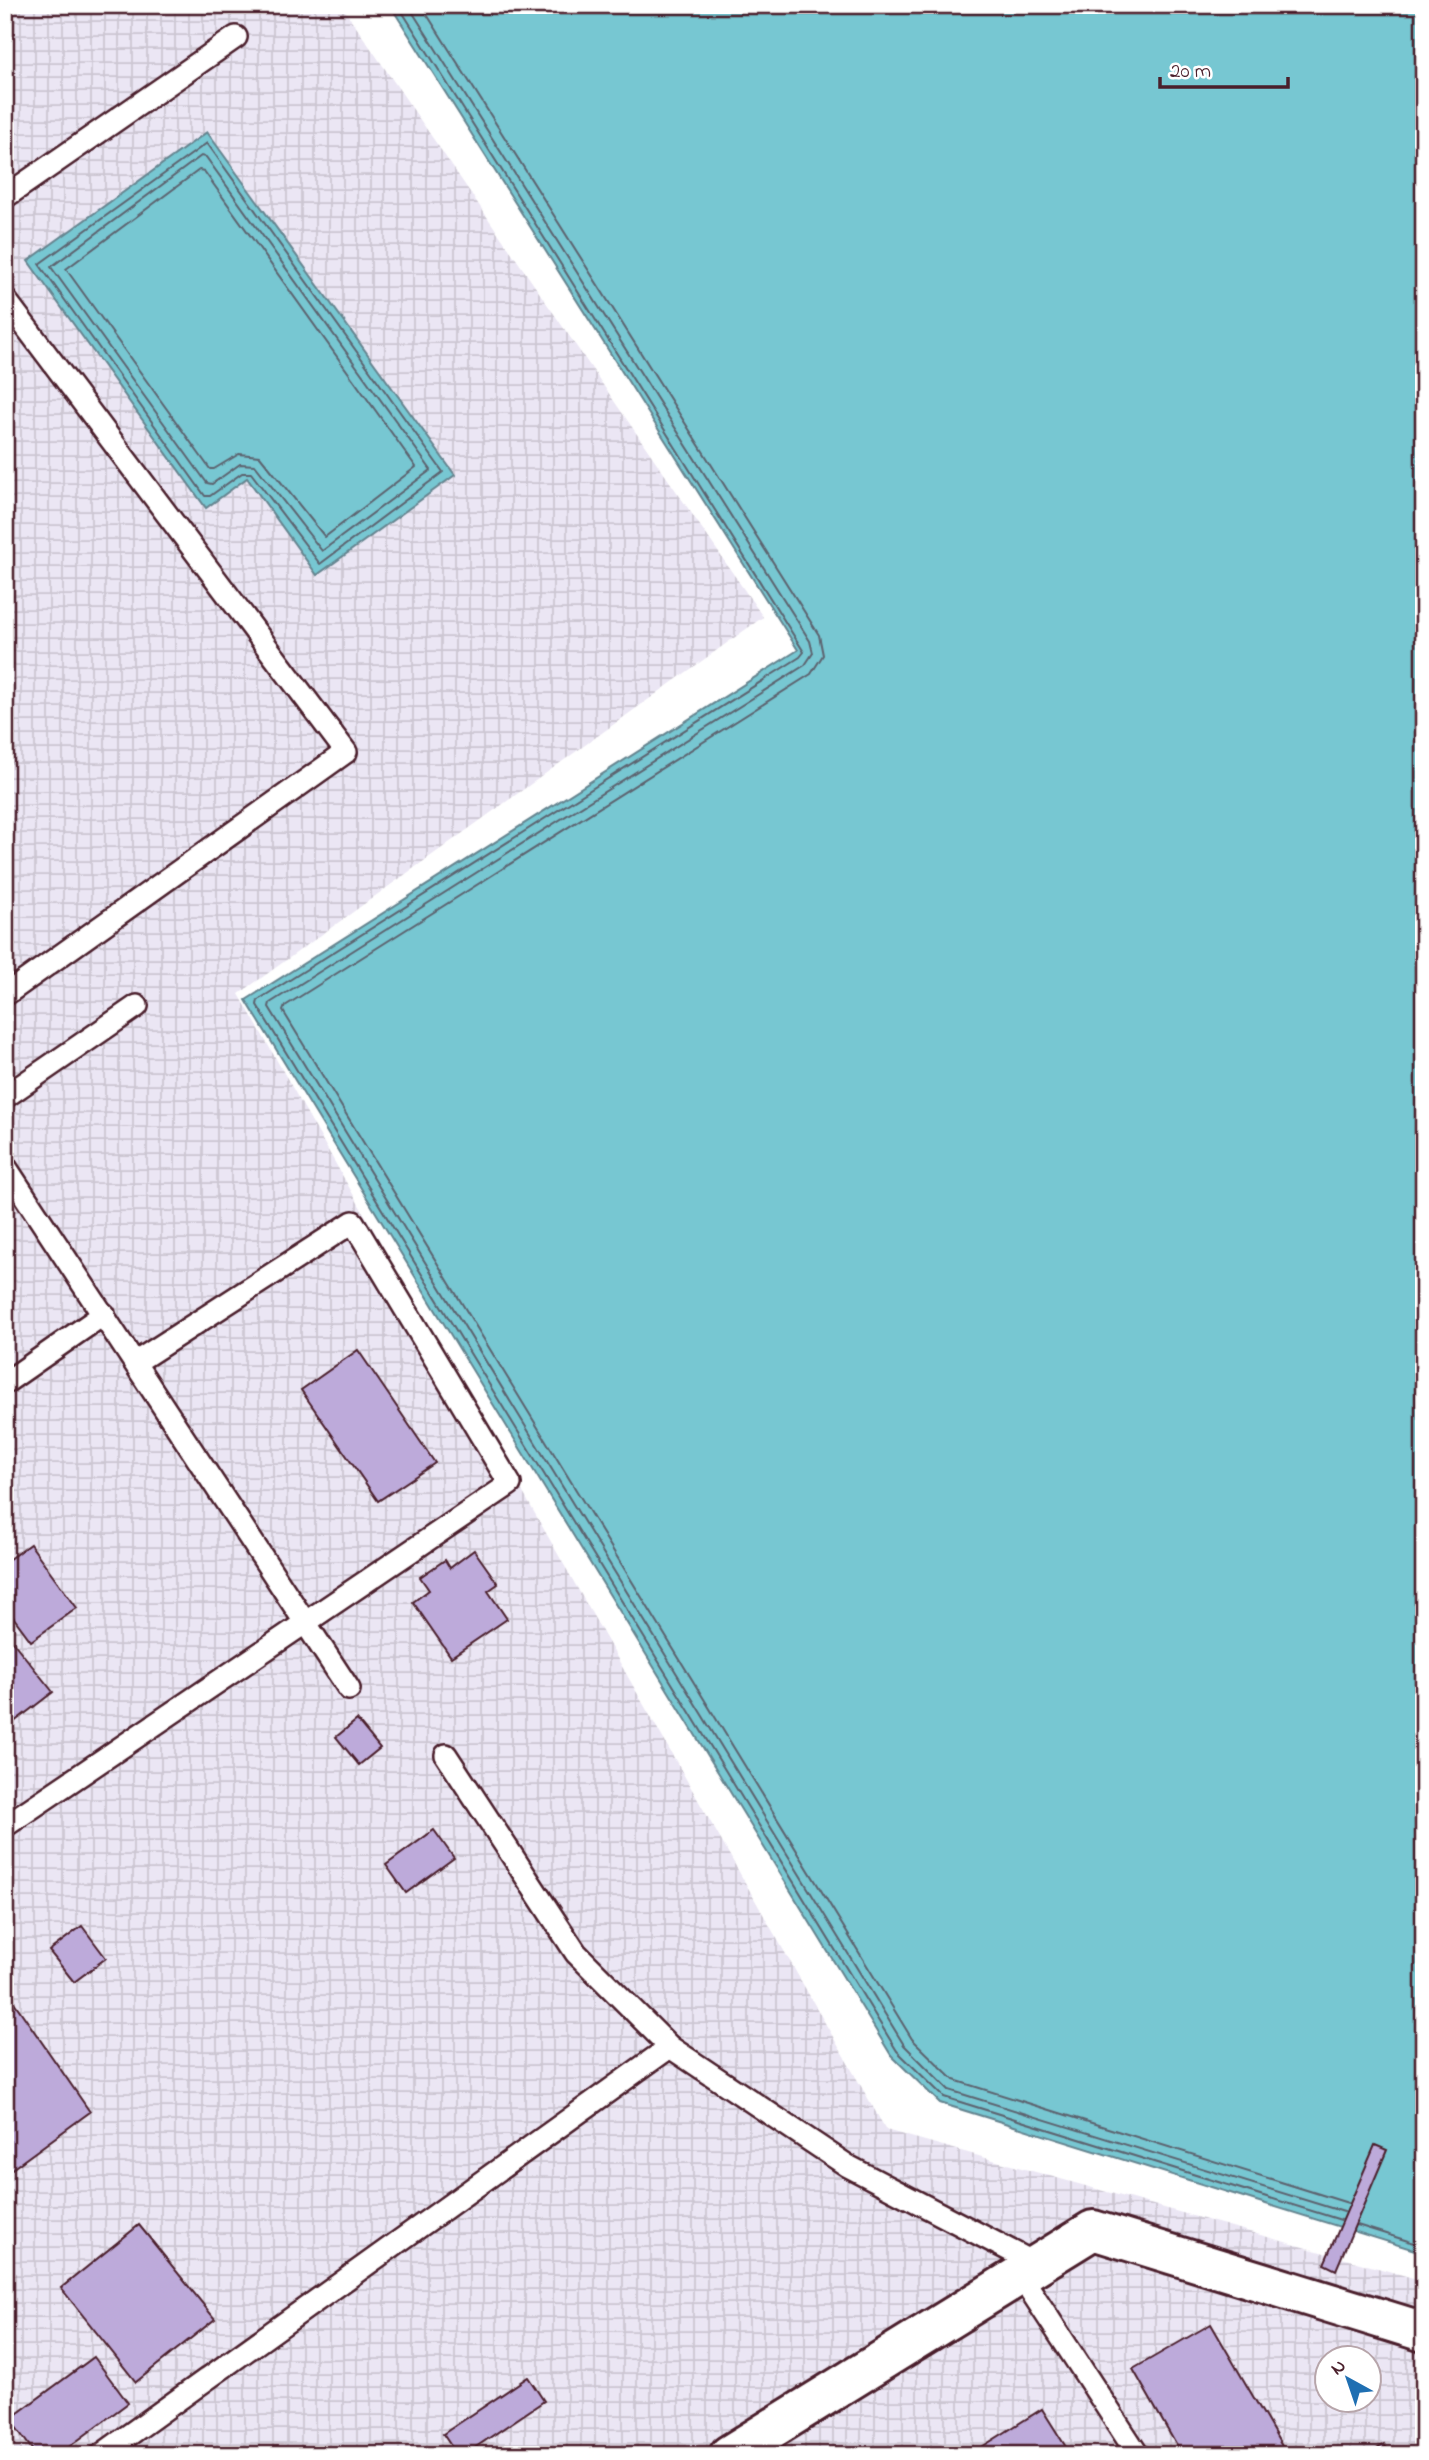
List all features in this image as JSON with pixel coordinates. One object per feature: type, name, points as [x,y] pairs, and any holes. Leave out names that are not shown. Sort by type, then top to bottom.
[{"type":"street","points":[[729,2455],[1093,2230],[1424,2332]]},
{"type":"lane","points":[[5,197],[236,37]]},
{"type":"lane","points":[[5,299],[346,752],[5,995]]},
{"type":"lane","points":[[5,1097],[137,1006]]},
{"type":"lane","points":[[5,1166],[349,1689]]},
{"type":"lane","points":[[5,1826],[510,1484],[353,1222],[136,1362]]},
{"type":"lane","points":[[5,1383],[104,1314]]},
{"type":"lane","points":[[446,1755],[576,1953],[670,2046],[848,2166],[1030,2270],[1138,2455]]},
{"type":"lane","points":[[101,2455],[670,2046]]},
{"type":"shaded area","points":[[5,5],[341,5],[763,617],[239,994],[886,2130],[1424,2281],[1424,2455],[5,2455]]},
{"type":"water","points":[[390,5],[1424,5],[1424,2253],[940,2103],[891,2055],[246,1000],[798,650]]},
{"type":"water","points":[[207,132],[455,475],[317,575],[247,478],[206,508],[28,261]]},
{"type":"building","points":[[358,1350],[435,1463],[378,1501],[301,1390]]},
{"type":"building","points":[[30,1544],[77,1608],[31,1641],[5,1606],[5,1562]]},
{"type":"building","points":[[474,1550],[498,1584],[488,1591],[507,1619],[451,1657],[413,1602],[429,1590],[420,1577],[445,1560],[450,1568]]},
{"type":"building","points":[[5,1632],[53,1692],[5,1729]]},
{"type":"building","points":[[357,1720],[380,1748],[359,1765],[336,1737]]},
{"type":"building","points":[[434,1830],[454,1858],[406,1893],[386,1865]]},
{"type":"building","points":[[82,1926],[106,1958],[74,1982],[49,1951]]},
{"type":"building","points":[[5,1989],[90,2112],[5,2174]]},
{"type":"building","points":[[1375,2145],[1387,2150],[1336,2270],[1324,2264]]},
{"type":"building","points":[[139,2225],[215,2319],[136,2382],[61,2288]]},
{"type":"building","points":[[1211,2324],[1283,2448],[1271,2455],[1182,2455],[1133,2369]]},
{"type":"building","points":[[94,2357],[128,2403],[58,2455],[36,2455],[10,2419]]},
{"type":"building","points":[[528,2377],[544,2401],[464,2455],[457,2455],[443,2434]]},
{"type":"building","points":[[1042,2409],[1071,2455],[969,2455]]},
{"type":"building","points":[[1384,2444],[1391,2455],[1369,2455]]}]
